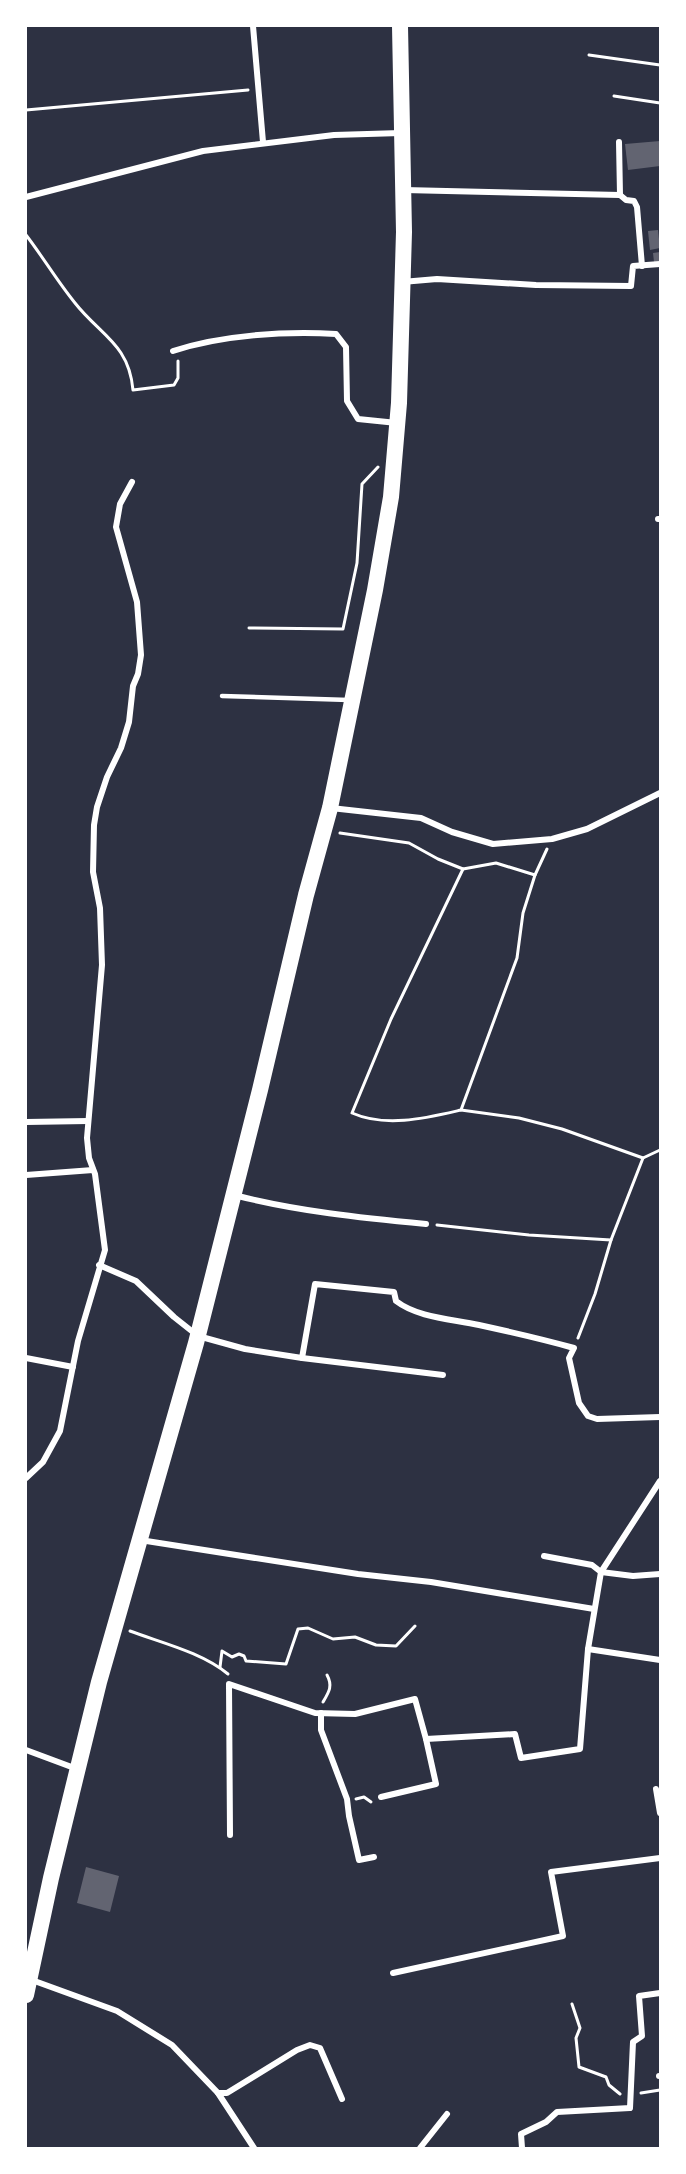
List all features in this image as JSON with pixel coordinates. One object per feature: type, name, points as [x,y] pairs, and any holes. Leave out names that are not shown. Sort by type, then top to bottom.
[{"type":"highway","points":[[27,1987],[78,1769],[115,1626],[198,1336],[330,808],[353,701],[391,497],[397,423],[403,190],[400,26]]},
{"type":"street","points":[[253,26],[263,142]]},
{"type":"street","points":[[26,197],[203,151],[334,135],[402,133]]},
{"type":"street","points":[[619,142],[620,195]]},
{"type":"street","points":[[403,190],[620,195],[626,200],[634,201],[637,207],[642,266]]},
{"type":"street","points":[[402,282],[437,279],[536,285],[631,286],[633,266],[660,264]]},
{"type":"street","points":[[173,351],[200,342],[302,332],[336,334],[346,348],[347,401],[357,419],[397,423]]},
{"type":"street","points":[[26,1478],[43,1462],[60,1431],[78,1341],[105,1250],[87,1137],[102,965],[100,908],[93,872],[94,825],[97,807],[107,777],[121,748],[129,722],[133,686],[141,655],[137,602],[116,527],[120,504],[132,482]]},
{"type":"street","points":[[330,808],[421,818],[452,832],[493,844],[552,839],[587,829],[660,793]]},
{"type":"street","points":[[26,1122],[88,1121]]},
{"type":"street","points":[[26,1175],[93,1170]]},
{"type":"street","points":[[233,1195],[262,1202],[382,1220],[426,1224]]},
{"type":"street","points":[[99,1265],[136,1281],[198,1336],[245,1349],[443,1375]]},
{"type":"street","points":[[302,1358],[315,1284],[394,1292],[396,1301],[403,1307],[574,1348],[569,1359],[579,1403],[588,1416],[597,1419],[660,1417]]},
{"type":"street","points":[[26,1358],[73,1367]]},
{"type":"street","points":[[426,1738],[515,1734],[521,1758],[580,1749],[588,1649],[601,1572],[660,1481]]},
{"type":"street","points":[[140,1540],[335,1571],[431,1582],[594,1609]]},
{"type":"street","points":[[544,1557],[592,1565],[601,1572],[633,1576],[660,1574]]},
{"type":"street","points":[[588,1649],[660,1660]]},
{"type":"street","points":[[230,1834],[229,1684],[315,1713],[355,1714],[414,1699],[426,1738],[436,1784],[381,1797]]},
{"type":"street","points":[[321,1713],[321,1730],[347,1799],[359,1860],[374,1857]]},
{"type":"street","points":[[26,1750],[78,1769]]},
{"type":"street","points":[[656,1789],[660,1814]]},
{"type":"street","points":[[393,1973],[563,1936],[551,1872],[660,1858]]},
{"type":"street","points":[[27,1987],[117,2011],[172,2045],[218,2093],[254,2148]]},
{"type":"street","points":[[522,2148],[522,2134],[546,2122],[557,2112],[630,2108],[633,2042],[642,2036],[639,1996],[660,1993]]},
{"type":"street","points":[[218,2093],[227,2093],[297,2049],[310,2045],[320,2048],[342,2099]]},
{"type":"street","points":[[420,2148],[447,2114]]},
{"type":"lane","points":[[222,696],[353,701]]},
{"type":"path","points":[[590,55],[660,65]]},
{"type":"path","points":[[26,110],[259,89]]},
{"type":"path","points":[[614,96],[660,103]]},
{"type":"path","points":[[26,235],[76,304],[118,346],[129,367],[133,390],[174,385],[178,378],[178,360],[173,351]]},
{"type":"path","points":[[249,628],[343,629],[357,562],[362,484],[380,465]]},
{"type":"path","points":[[324,830],[409,843],[438,859],[463,869],[496,863],[535,875]]},
{"type":"path","points":[[461,1110],[517,958],[523,913],[535,875],[552,839]]},
{"type":"path","points":[[463,869],[391,1019],[352,1113],[368,1120],[418,1120],[461,1110],[519,1118],[562,1129],[643,1158]]},
{"type":"path","points":[[574,1348],[595,1294],[611,1240],[643,1158],[660,1150]]},
{"type":"path","points":[[426,1224],[529,1235],[611,1240]]},
{"type":"path","points":[[115,1626],[220,1667],[229,1674],[229,1684]]},
{"type":"path","points":[[220,1667],[222,1651],[232,1657],[239,1654],[244,1656],[246,1661],[286,1664],[298,1629],[308,1628],[333,1640],[355,1637],[375,1645],[396,1646],[415,1626]]},
{"type":"path","points":[[321,1713],[322,1702],[331,1689],[327,1675]]},
{"type":"path","points":[[348,1806],[355,1799],[364,1797],[374,1804],[381,1797]]},
{"type":"path","points":[[572,2004],[580,2028],[576,2038],[579,2067],[606,2077],[609,2085],[619,2094],[660,2090]]},
{"type":"building","points":[[660,141],[660,166],[628,170],[625,144]]},
{"type":"building","points":[[658,230],[660,248],[650,250],[648,231]]},
{"type":"building","points":[[660,252],[660,262],[654,262],[653,253]]},
{"type":"building","points":[[86,1867],[119,1876],[110,1912],[77,1903]]}]
